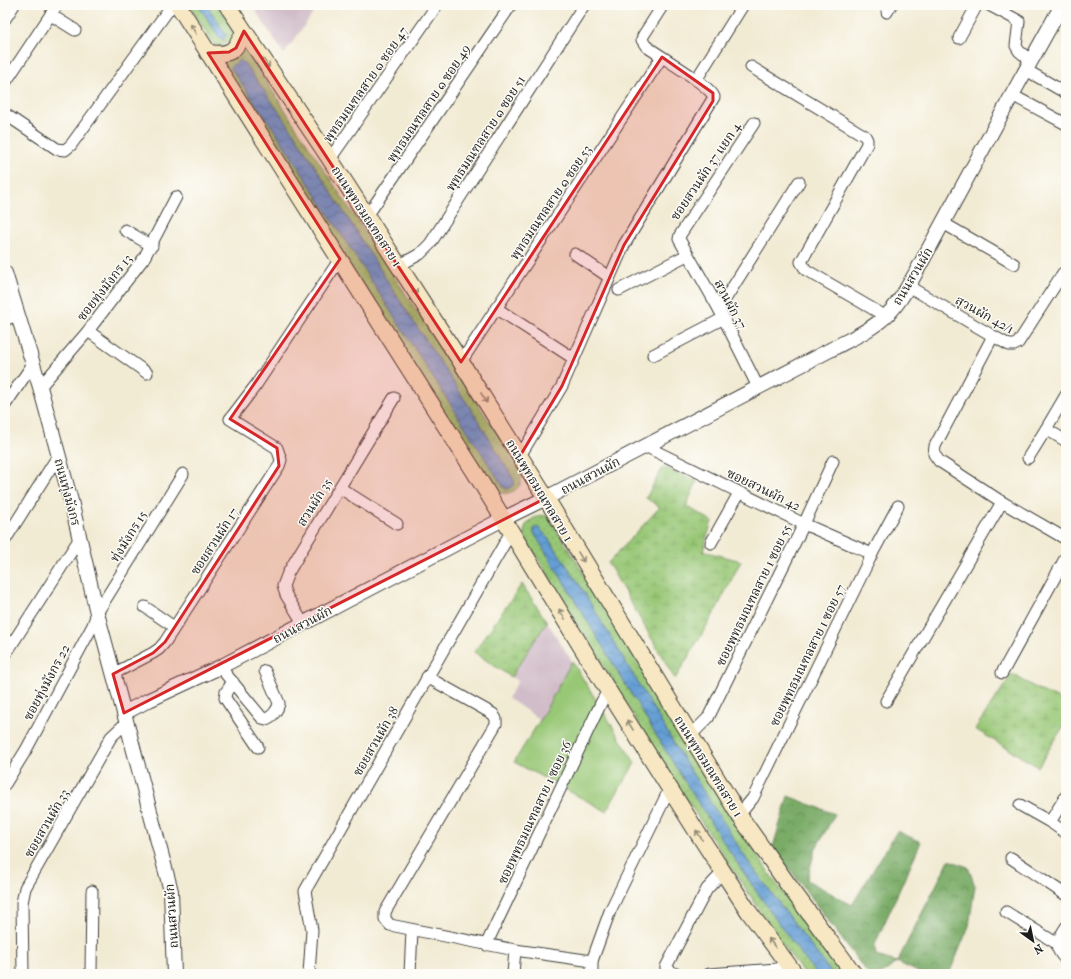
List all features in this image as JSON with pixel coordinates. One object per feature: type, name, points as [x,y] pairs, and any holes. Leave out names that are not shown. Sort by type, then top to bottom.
[{"type":"main road","points":[[178,5],[509,522],[608,691],[723,872],[749,912],[791,969]]},
{"type":"main road","name":"ถนนพุทธมณฑลสาย 1","points":[[227,5],[330,159],[461,362],[520,456],[543,500],[739,815],[854,974]]},
{"type":"main road","points":[[208,53],[222,54],[236,48],[244,31]]},
{"type":"street","points":[[5,19],[14,5]]},
{"type":"street","points":[[5,114],[57,149],[65,150],[71,146],[172,5]]},
{"type":"street","name":"พุทธมณฑลสาย ๑ ซอย 47","points":[[330,159],[437,5]]},
{"type":"street","name":"พุทธมณฑลสาย ๑ ซอย 49","points":[[367,216],[511,5]]},
{"type":"street","name":"พุทธมณฑลสาย ๑ ซอย 51","points":[[398,266],[420,254],[430,244],[584,5]]},
{"type":"street","points":[[520,456],[562,386],[573,358],[624,245],[644,210],[713,101],[713,93],[646,46],[642,40],[643,36],[664,5]]},
{"type":"street","points":[[696,80],[743,5]]},
{"type":"street","points":[[959,38],[977,5]]},
{"type":"street","points":[[989,5],[1019,21],[1016,46],[1019,52],[1029,66],[1066,93]]},
{"type":"street","name":"ถนนสวนผัก","points":[[174,974],[171,891],[133,750],[126,718],[149,700],[220,667],[303,623],[509,522],[543,500],[860,333],[885,316],[899,302],[1062,5]]},
{"type":"street","points":[[5,83],[54,10],[75,30]]},
{"type":"street","name":"พุทธมณฑลสาย ๑ ซอย 53","points":[[461,362],[662,57]]},
{"type":"street","points":[[751,67],[865,136],[868,140],[868,144],[801,262],[806,270],[885,316]]},
{"type":"street","points":[[1012,95],[1066,124]]},
{"type":"street","name":"ซอยสวนผัก 37 แยก 4","points":[[680,235],[754,123]]},
{"type":"street","points":[[653,355],[721,314],[799,182]]},
{"type":"street","name":"ซอยทุ่งมังกร 13","points":[[40,387],[88,331],[137,268],[152,246],[176,197]]},
{"type":"street","points":[[943,223],[1014,264]]},
{"type":"street","points":[[124,230],[152,246]]},
{"type":"street","name":"สวนผัก 37","points":[[680,235],[679,239],[687,255],[721,314],[758,387]]},
{"type":"street","points":[[575,254],[609,277]]},
{"type":"street","points":[[619,290],[687,255]]},
{"type":"street","name":"ซอยสวนผัก 17","points":[[113,674],[159,649],[279,466],[281,460],[277,448],[230,419],[256,385],[340,259]]},
{"type":"street","name":"ถนนทุ่งมังกร","points":[[5,273],[11,317],[33,364],[40,387],[71,501],[97,613],[126,718]]},
{"type":"street","name":"สุวนผัก 42/1","points":[[908,286],[1009,345],[1014,345],[1018,343],[1062,273]]},
{"type":"street","points":[[496,308],[573,358]]},
{"type":"street","points":[[88,331],[147,373]]},
{"type":"street","points":[[993,336],[934,446],[934,454],[939,461],[1002,502],[1066,539]]},
{"type":"street","points":[[5,405],[33,364]]},
{"type":"street","points":[[1028,458],[1066,395]]},
{"type":"street","name":"สวนผัก 35","points":[[303,623],[286,595],[283,586],[291,567],[394,398]]},
{"type":"street","points":[[1046,429],[1066,442]]},
{"type":"street","name":"ซอยสวนผัก 42","points":[[645,446],[804,524],[872,554]]},
{"type":"street","points":[[5,540],[58,456]]},
{"type":"street","name":"ซอยพุทธมณฑลสาย 1 ซอย 55","points":[[690,736],[708,718],[804,524],[833,461]]},
{"type":"street","name":"ทุ่งมังกร 15","points":[[97,613],[183,474]]},
{"type":"street","points":[[340,488],[397,524]]},
{"type":"street","points":[[712,544],[739,493]]},
{"type":"street","points":[[886,701],[1002,502]]},
{"type":"street","name":"ซอยพุทธมณฑลสาย 1 ซอย 57","points":[[739,815],[753,798],[872,554],[898,506]]},
{"type":"street","name":"ซอยสวนผัก 38","points":[[309,974],[312,930],[305,891],[427,676],[509,522]]},
{"type":"street","points":[[5,655],[80,538]]},
{"type":"street","points":[[1002,673],[1066,557]]},
{"type":"street","points":[[145,608],[174,627]]},
{"type":"street","name":"ซอยทุ่งมังกร 22","points":[[5,784],[26,750],[93,625],[97,613]]},
{"type":"street","points":[[220,667],[262,718],[266,719],[278,708],[279,703],[265,672]]},
{"type":"street","points":[[427,676],[493,714],[496,719],[496,724],[385,912],[385,919],[390,925],[412,930],[515,950],[592,961]]},
{"type":"street","points":[[233,682],[226,692],[225,698],[258,747]]},
{"type":"street","name":"ซอยพุทธมณฑลสาย 1 ซอย 36","points":[[486,945],[608,691]]},
{"type":"street","name":"ซอยสวนผัก 33","points":[[23,974],[22,903],[25,888],[111,737],[126,718]]},
{"type":"street","points":[[592,974],[592,961],[610,911],[670,788]]},
{"type":"street","points":[[1050,822],[1066,796]]},
{"type":"street","points":[[1020,805],[1066,833]]},
{"type":"street","points":[[1011,858],[1066,895]]},
{"type":"street","points":[[676,974],[666,967],[707,889],[723,872]]},
{"type":"street","points":[[91,974],[92,891]]},
{"type":"street","points":[[1006,912],[1056,943]]},
{"type":"street","points":[[1066,927],[1056,943],[1059,953],[1066,960]]},
{"type":"street","points":[[410,974],[412,930]]},
{"type":"street","points":[[513,974],[515,950]]},
{"type":"street","points":[[709,974],[791,969]]},
{"type":"highlighted area","points":[[244,31],[461,362],[662,57],[713,93],[713,101],[624,245],[562,386],[520,456],[546,498],[124,713],[113,674],[153,653],[165,642],[279,466],[277,448],[230,419],[340,259],[208,53],[229,52],[236,48]]},
{"type":"shaded area","points":[[252,5],[319,5],[284,54]]},
{"type":"shaded area","points":[[547,622],[572,661],[540,720],[508,698],[518,681],[511,677]]},
{"type":"green space","points":[[189,5],[198,5],[219,37],[226,35],[207,5],[218,5],[235,32],[232,39],[220,46],[215,46]]},
{"type":"green space","points":[[243,46],[522,471],[521,482],[516,490],[507,493],[496,493],[219,61]],"holes":[[[244,63],[292,130],[393,290],[476,417],[514,480],[508,489],[504,487],[277,134],[231,67]]]},
{"type":"green space","points":[[663,467],[697,481],[686,506],[712,521],[703,551],[741,561],[715,612],[675,679],[608,563],[660,507],[646,498]]},
{"type":"green space","points":[[541,515],[547,516],[554,525],[697,760],[773,879],[845,974],[832,974],[747,860],[685,762],[579,584],[551,542],[537,527],[534,529],[534,533],[670,757],[740,867],[816,974],[804,974],[778,938],[665,767],[524,536],[525,528],[528,522]]},
{"type":"green space","points":[[522,584],[547,622],[511,677],[474,652]]},
{"type":"green space","points":[[572,661],[635,763],[606,811],[514,762],[540,720]]},
{"type":"green space","points":[[1012,674],[1041,691],[1066,702],[1066,722],[1038,767],[975,729]]},
{"type":"green space","points":[[788,796],[835,814],[815,850],[807,880],[852,905],[897,831],[921,842],[875,944],[876,956],[897,962],[882,974],[868,974],[773,847]]},
{"type":"green space","points":[[949,860],[968,867],[975,886],[969,926],[949,974],[922,974],[897,962]]},
{"type":"water","points":[[198,5],[207,5],[226,35],[223,40],[219,37]]},
{"type":"water","points":[[240,60],[244,63],[292,130],[393,290],[476,417],[514,480],[514,485],[508,489],[504,488],[277,134],[230,67]]},
{"type":"water","points":[[537,527],[551,542],[579,584],[685,762],[747,860],[832,974],[816,974],[777,922],[740,868],[670,757],[534,533],[534,529]]}]
